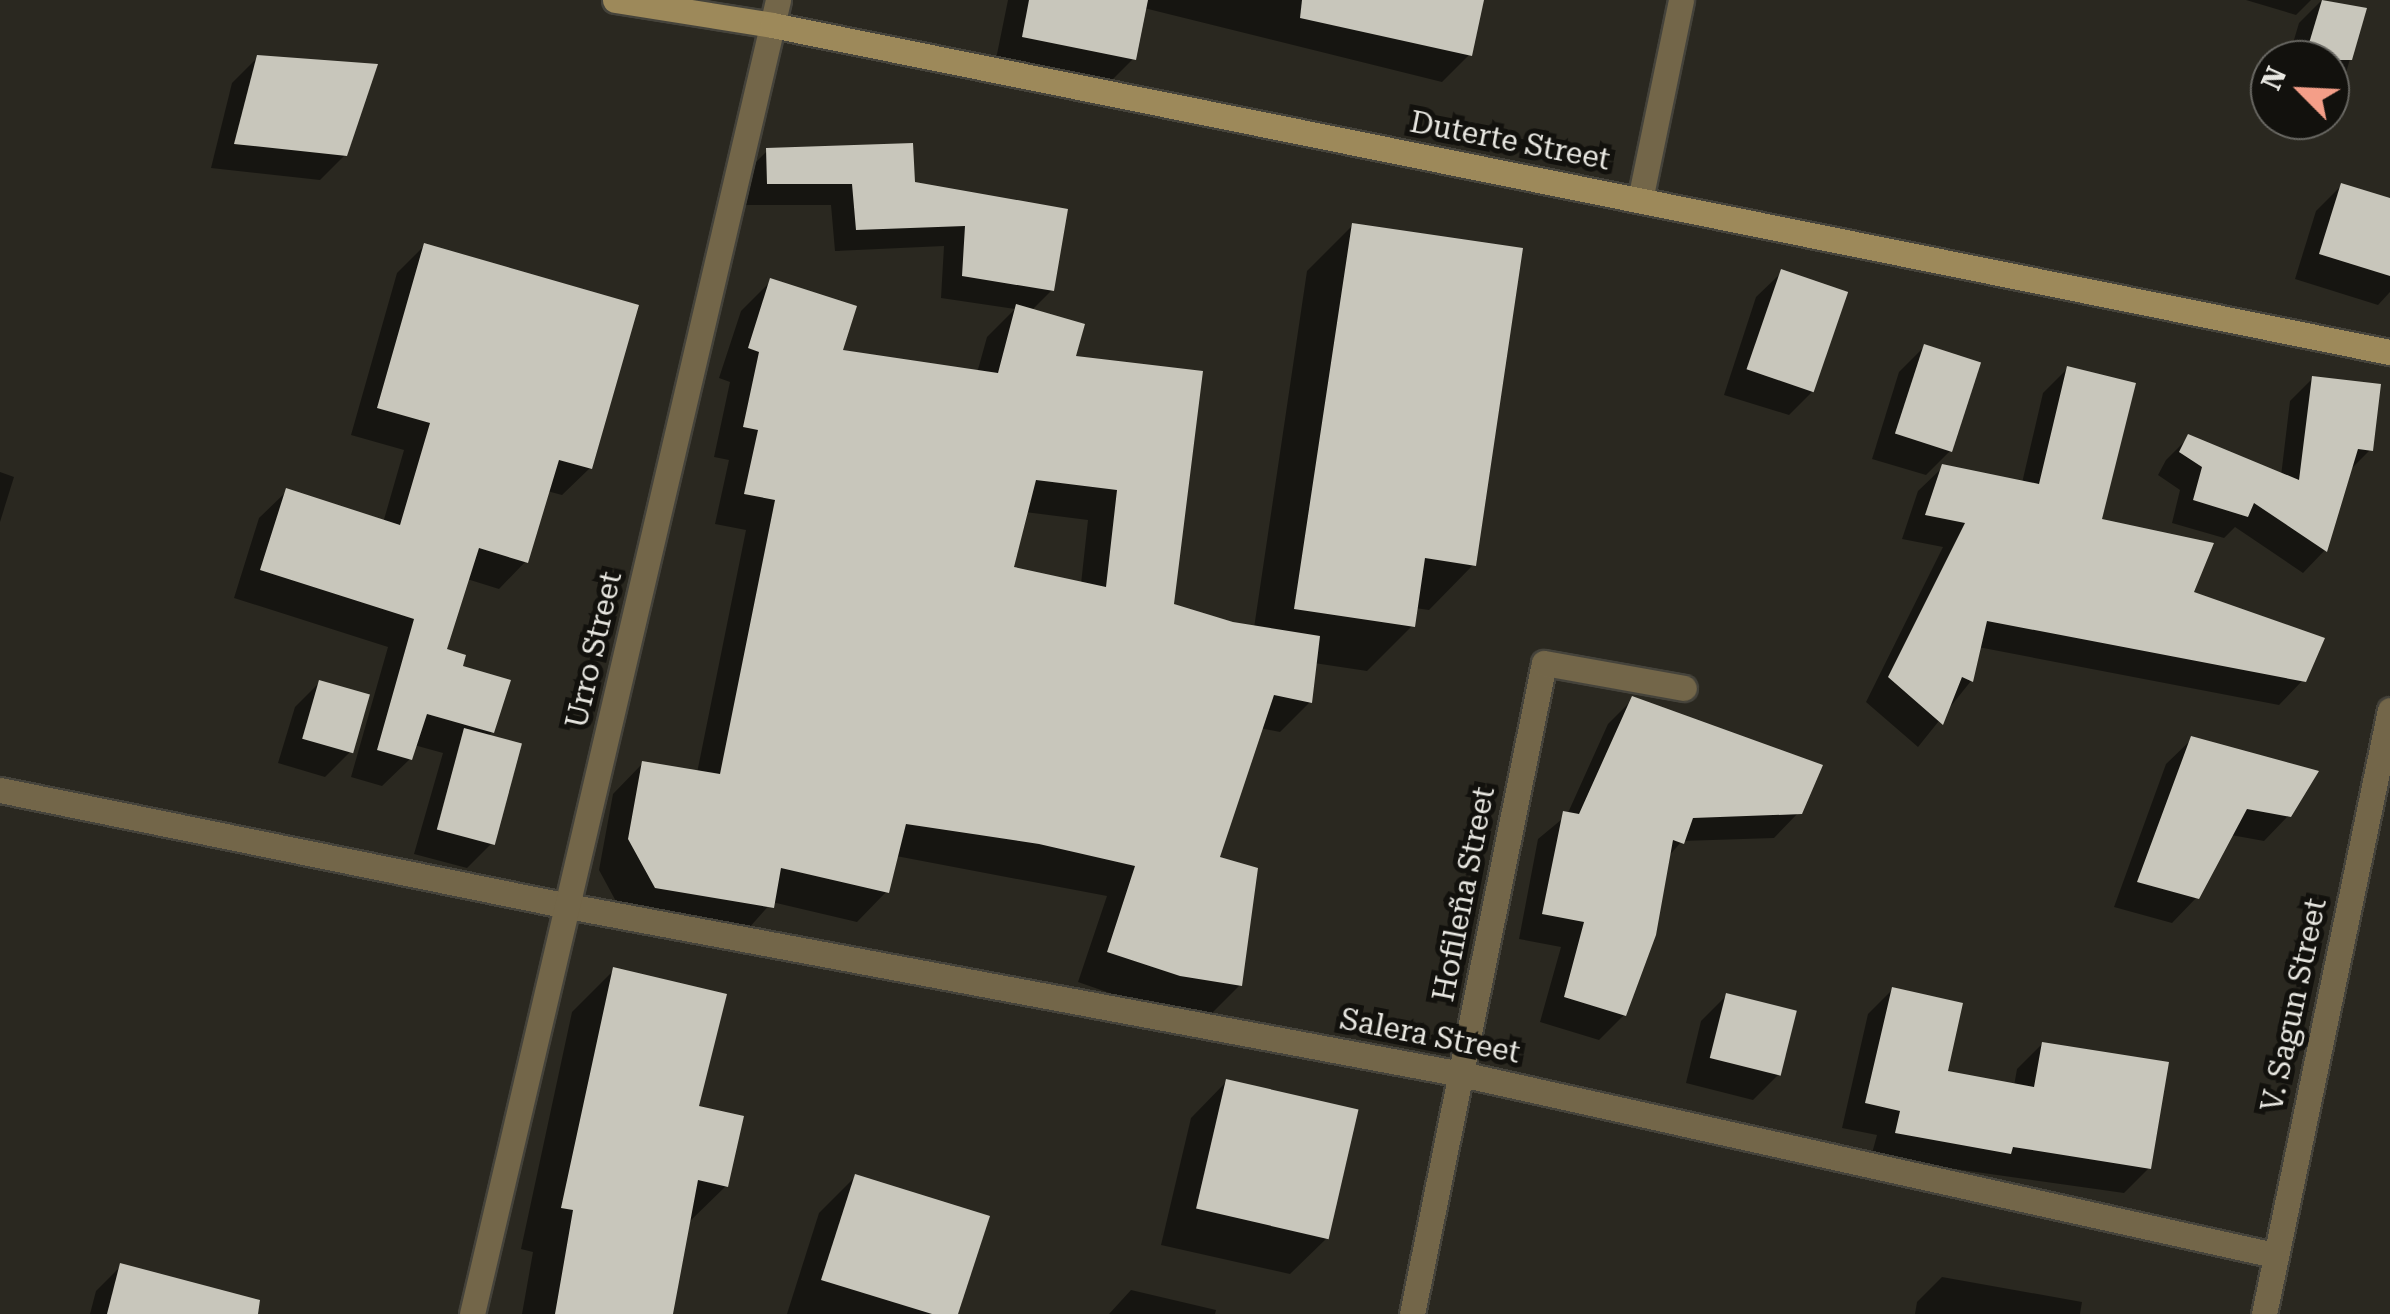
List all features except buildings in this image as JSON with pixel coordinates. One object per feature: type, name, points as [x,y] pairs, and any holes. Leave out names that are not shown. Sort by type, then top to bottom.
[{"type":"main road","name":"Duterte Street","points":[[615,0],[775,12],[1640,200],[2390,352]]},
{"type":"street","points":[[1640,200],[1681,0]]},
{"type":"street","name":"Urro Street","points":[[472,1314],[775,12]]},
{"type":"street","name":"Hofileña Street","points":[[1412,1314],[1544,663],[1684,688]]},
{"type":"street","name":"V. Sagun Street","points":[[2264,1314],[2390,710]]},
{"type":"street","name":"Salera Street","points":[[0,790],[568,906],[1461,1074],[2274,1256]]}]
